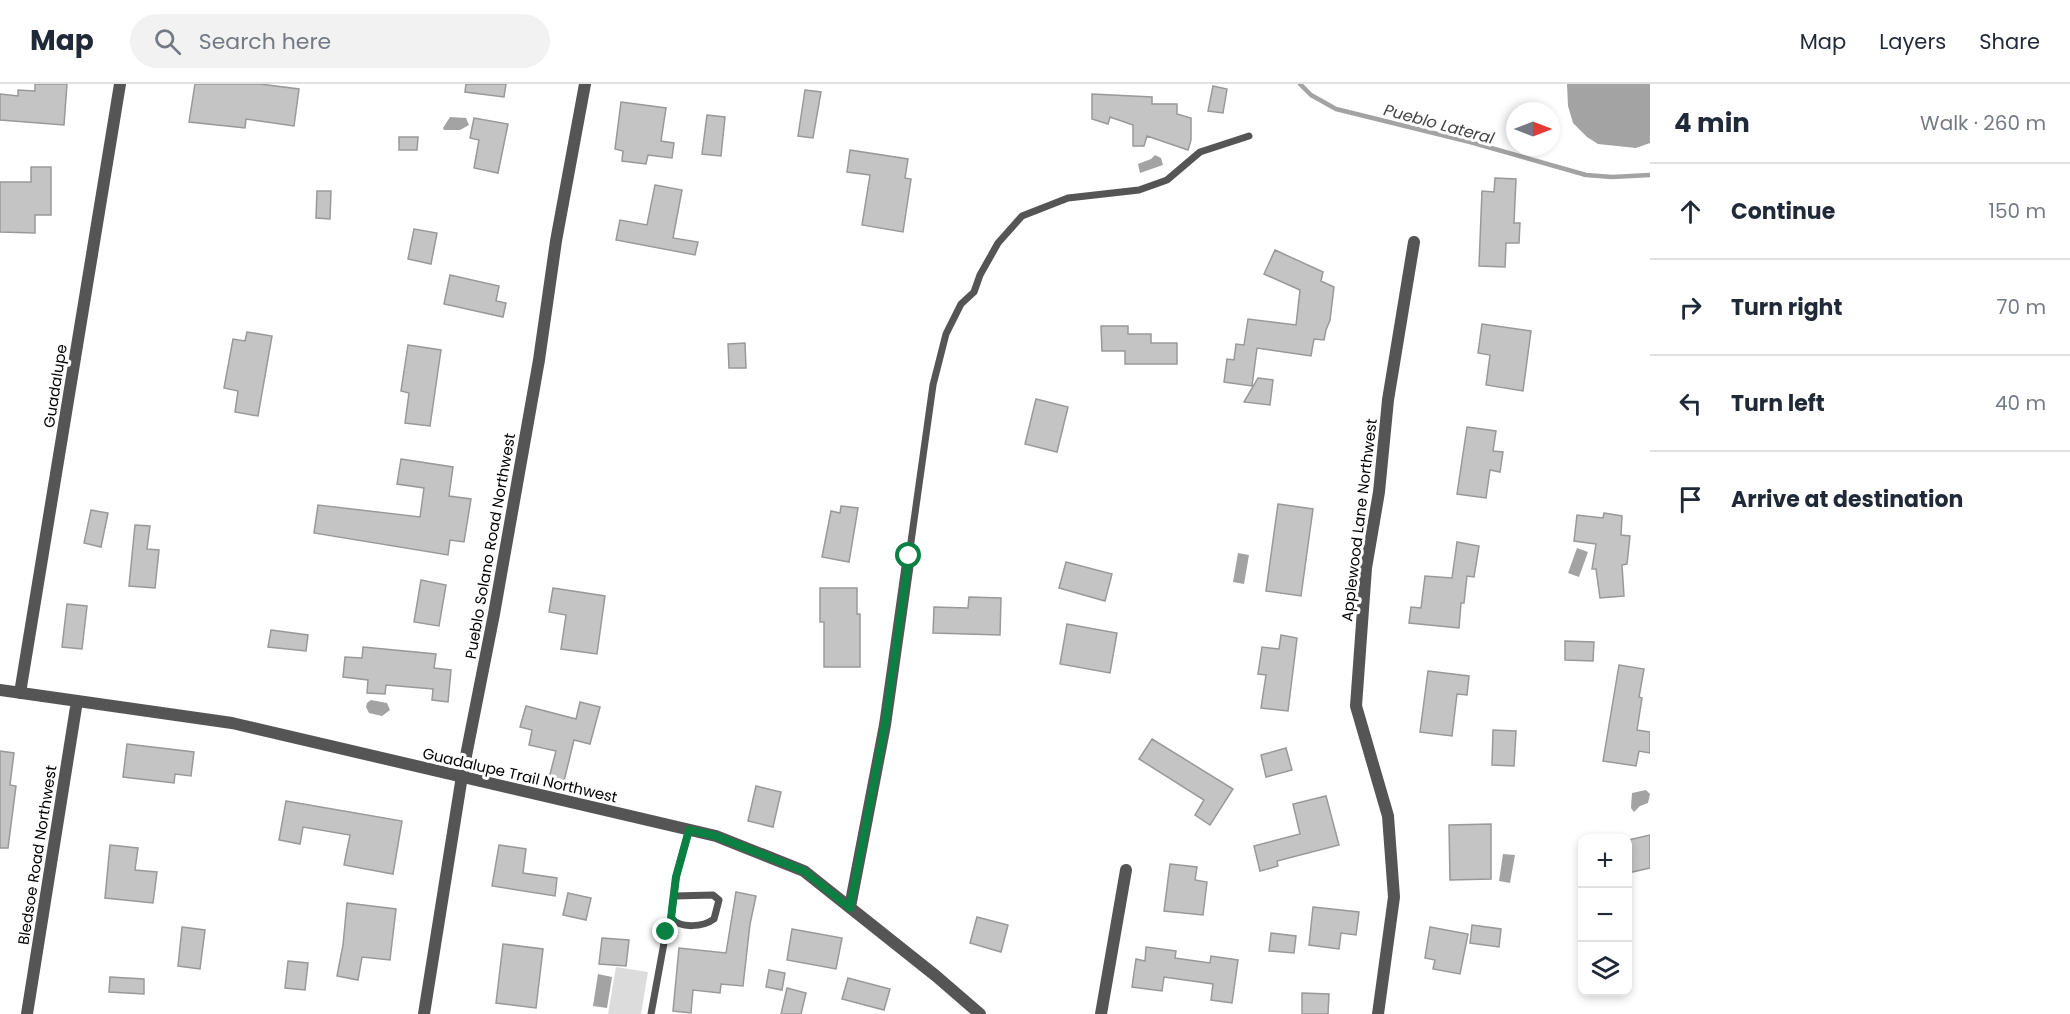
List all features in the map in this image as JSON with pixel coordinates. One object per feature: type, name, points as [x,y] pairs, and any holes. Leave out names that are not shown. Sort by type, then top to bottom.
[{"type":"street","name":"Guadalupe","points":[[20,693],[120,84]]},
{"type":"street","name":"Pueblo Solano Road Northwest","points":[[424,1014],[462,776],[494,614],[535,383],[556,242],[585,84]]},
{"type":"street","name":"Applewood Lane Northwest","points":[[1378,1014],[1394,897],[1388,816],[1356,706],[1366,568],[1378,492],[1388,400],[1414,242]]},
{"type":"street","points":[[850,908],[885,725],[909,556]]},
{"type":"street","name":"Guadalupe Trail Northwest","points":[[0,690],[232,723],[716,836],[804,871],[980,1014]]},
{"type":"street","name":"Bledsoe Road Northwest","points":[[27,1014],[77,701]]},
{"type":"street","points":[[1101,1014],[1126,870]]},
{"type":"lane","points":[[909,556],[933,385],[946,334],[961,304],[974,292],[980,275],[998,243],[1023,216],[1068,198],[1139,190],[1167,180],[1200,152],[1248,136]]},
{"type":"lane","points":[[651,1014],[666,932],[673,920],[671,918],[676,877],[689,830]]},
{"type":"lane","points":[[673,920],[683,925],[708,924],[714,920],[719,900],[714,895],[705,894],[675,896]]},
{"type":"shaded area","points":[[1567,84],[1650,84],[1650,143],[1636,148],[1598,144],[1587,137],[1573,123],[1568,106]]},
{"type":"shaded area","points":[[450,117],[466,118],[469,125],[460,130],[444,130]]},
{"type":"shaded area","points":[[1155,155],[1161,158],[1163,165],[1140,173],[1138,164]]},
{"type":"shaded area","points":[[1577,548],[1588,552],[1579,577],[1568,573]]},
{"type":"shaded area","points":[[1238,553],[1249,555],[1244,584],[1233,582]]},
{"type":"shaded area","points":[[371,700],[387,703],[390,710],[382,716],[369,713],[366,707]]},
{"type":"shaded area","points":[[1646,790],[1650,794],[1648,803],[1640,806],[1634,812],[1631,808],[1632,793]]},
{"type":"shaded area","points":[[1503,854],[1515,855],[1510,883],[1499,881]]},
{"type":"shaded area","points":[[616,967],[648,972],[641,1014],[608,1014]]},
{"type":"shaded area","points":[[598,974],[612,977],[607,1008],[593,1006]]},
{"type":"building","points":[[35,84],[67,84],[64,125],[0,120],[0,94],[18,96],[18,90],[35,91]]},
{"type":"building","points":[[195,84],[260,84],[299,89],[294,126],[246,119],[245,128],[189,122]]},
{"type":"building","points":[[466,84],[506,84],[504,97],[465,92]]},
{"type":"building","points":[[1213,86],[1227,89],[1223,113],[1208,111]]},
{"type":"building","points":[[805,90],[821,92],[813,138],[798,136]]},
{"type":"building","points":[[1092,94],[1152,97],[1152,104],[1177,104],[1177,114],[1191,118],[1191,140],[1188,150],[1147,136],[1144,146],[1133,146],[1133,125],[1110,117],[1108,124],[1092,119]]},
{"type":"building","points":[[621,102],[666,108],[661,141],[674,143],[672,158],[648,155],[646,164],[622,161],[623,151],[615,149]]},
{"type":"building","points":[[707,115],[725,117],[721,156],[702,154]]},
{"type":"building","points":[[474,118],[508,124],[498,173],[474,168],[479,140],[470,138]]},
{"type":"building","points":[[399,137],[418,137],[417,150],[399,150]]},
{"type":"building","points":[[850,150],[908,159],[905,178],[911,179],[903,232],[862,225],[870,175],[847,172]]},
{"type":"building","points":[[31,167],[51,167],[51,215],[35,215],[35,233],[0,232],[0,182],[31,182]]},
{"type":"building","points":[[1495,178],[1516,179],[1514,223],[1520,223],[1519,243],[1506,243],[1505,267],[1479,266],[1482,191],[1494,192]]},
{"type":"building","points":[[655,185],[682,190],[673,238],[698,242],[695,255],[616,240],[620,220],[647,225]]},
{"type":"building","points":[[317,191],[331,191],[330,219],[316,218]]},
{"type":"building","points":[[414,229],[437,233],[431,264],[408,259]]},
{"type":"building","points":[[1275,250],[1323,272],[1321,281],[1334,287],[1330,320],[1324,340],[1314,339],[1311,356],[1257,348],[1252,386],[1224,382],[1227,359],[1234,360],[1236,344],[1244,345],[1248,319],[1296,325],[1300,290],[1264,274]]},
{"type":"building","points":[[450,275],[499,286],[496,301],[506,303],[503,317],[444,304]]},
{"type":"building","points":[[1482,324],[1531,331],[1523,391],[1486,385],[1490,355],[1478,353]]},
{"type":"building","points":[[1101,326],[1128,326],[1128,334],[1151,334],[1151,343],[1177,343],[1177,364],[1125,364],[1125,351],[1102,351]]},
{"type":"building","points":[[247,332],[272,336],[258,416],[235,412],[238,391],[224,388],[233,339],[245,341]]},
{"type":"building","points":[[745,343],[746,368],[729,368],[728,344]]},
{"type":"building","points":[[408,345],[441,350],[430,426],[405,423],[409,393],[401,391]]},
{"type":"building","points":[[1258,378],[1273,380],[1270,405],[1244,402]]},
{"type":"building","points":[[1036,399],[1068,407],[1057,452],[1025,444]]},
{"type":"building","points":[[1467,427],[1496,431],[1493,451],[1503,452],[1500,472],[1490,470],[1486,498],[1457,494]]},
{"type":"building","points":[[401,459],[453,467],[449,496],[471,499],[464,542],[450,540],[448,555],[314,533],[318,505],[420,517],[424,488],[397,484]]},
{"type":"building","points":[[1278,504],[1313,509],[1301,596],[1266,591]]},
{"type":"building","points":[[841,506],[858,508],[849,562],[822,557],[831,511],[840,513]]},
{"type":"building","points":[[91,510],[108,513],[101,547],[84,543]]},
{"type":"building","points":[[1604,513],[1622,516],[1621,535],[1630,536],[1627,564],[1622,565],[1624,596],[1600,598],[1596,569],[1592,569],[1596,544],[1574,541],[1577,515],[1603,518]]},
{"type":"building","points":[[135,525],[150,526],[147,549],[159,550],[155,588],[129,586]]},
{"type":"building","points":[[1457,542],[1479,546],[1474,577],[1467,576],[1464,603],[1461,603],[1459,628],[1409,623],[1411,607],[1421,608],[1425,576],[1452,578]]},
{"type":"building","points":[[1066,562],[1112,574],[1105,601],[1059,588]]},
{"type":"building","points":[[421,580],[446,585],[439,626],[414,622]]},
{"type":"building","points":[[553,588],[605,596],[597,654],[561,649],[566,615],[549,612]]},
{"type":"building","points":[[820,588],[857,588],[857,614],[860,614],[860,667],[824,667],[824,622],[820,622]]},
{"type":"building","points":[[969,597],[1001,598],[1000,635],[933,633],[934,607],[968,608]]},
{"type":"building","points":[[67,604],[87,606],[82,649],[62,647]]},
{"type":"building","points":[[1067,624],[1117,633],[1110,673],[1060,664]]},
{"type":"building","points":[[271,630],[308,635],[306,651],[268,647]]},
{"type":"building","points":[[1281,635],[1297,638],[1288,711],[1261,708],[1266,675],[1258,674],[1262,647],[1279,649]]},
{"type":"building","points":[[1565,641],[1594,642],[1593,661],[1565,660]]},
{"type":"building","points":[[363,647],[436,654],[434,668],[451,670],[448,702],[432,700],[433,689],[386,685],[385,694],[367,693],[368,680],[343,677],[345,657],[362,658]]},
{"type":"building","points":[[1619,665],[1644,669],[1637,730],[1650,732],[1650,753],[1639,751],[1636,766],[1603,761]]},
{"type":"building","points":[[1428,671],[1469,676],[1467,695],[1457,694],[1452,736],[1420,732]]},
{"type":"building","points":[[580,702],[600,707],[590,744],[574,740],[564,781],[549,778],[556,751],[529,745],[532,730],[520,727],[526,706],[576,719]]},
{"type":"building","points":[[1493,730],[1516,731],[1514,766],[1492,765]]},
{"type":"building","points":[[1152,739],[1233,789],[1210,825],[1195,815],[1204,800],[1139,759]]},
{"type":"building","points":[[127,744],[194,752],[191,776],[175,774],[174,783],[123,777]]},
{"type":"building","points":[[1286,748],[1292,770],[1266,777],[1261,755]]},
{"type":"building","points":[[0,751],[14,753],[10,785],[16,786],[8,848],[0,848]]},
{"type":"building","points":[[756,786],[781,792],[773,827],[748,821]]},
{"type":"building","points":[[1326,796],[1339,845],[1277,861],[1278,866],[1260,871],[1254,846],[1300,834],[1293,804]]},
{"type":"building","points":[[286,801],[402,821],[393,874],[344,865],[350,835],[303,827],[300,844],[279,840]]},
{"type":"building","points":[[1491,824],[1491,879],[1450,880],[1449,825]]},
{"type":"building","points":[[1650,835],[1650,868],[1632,872],[1632,839]]},
{"type":"building","points":[[110,845],[138,848],[135,870],[157,872],[153,903],[105,898]]},
{"type":"building","points":[[499,845],[526,849],[523,873],[557,878],[555,896],[492,886]]},
{"type":"building","points":[[1170,864],[1197,867],[1195,880],[1207,882],[1203,915],[1164,911]]},
{"type":"building","points":[[736,892],[756,896],[750,924],[743,986],[721,984],[720,993],[693,990],[691,1013],[673,1011],[679,948],[726,953]]},
{"type":"building","points":[[568,893],[591,898],[586,920],[563,915]]},
{"type":"building","points":[[347,903],[396,909],[390,960],[362,957],[358,980],[337,976]]},
{"type":"building","points":[[1313,907],[1359,912],[1356,935],[1341,933],[1339,949],[1309,945]]},
{"type":"building","points":[[977,917],[1008,925],[1001,952],[970,943]]},
{"type":"building","points":[[1472,925],[1501,929],[1499,947],[1470,943]]},
{"type":"building","points":[[182,927],[205,930],[200,969],[178,966]]},
{"type":"building","points":[[1430,927],[1468,934],[1460,974],[1433,969],[1435,960],[1425,958]]},
{"type":"building","points":[[792,929],[842,938],[836,969],[787,960]]},
{"type":"building","points":[[1271,933],[1296,936],[1294,953],[1269,951]]},
{"type":"building","points":[[602,938],[629,940],[626,966],[599,964]]},
{"type":"building","points":[[503,944],[543,949],[536,1008],[496,1003]]},
{"type":"building","points":[[1146,947],[1176,951],[1175,958],[1210,963],[1211,956],[1238,960],[1232,1003],[1211,1000],[1213,984],[1164,977],[1162,991],[1132,987],[1136,959],[1145,961]]},
{"type":"building","points":[[288,961],[308,963],[305,990],[285,988]]},
{"type":"building","points":[[769,970],[785,973],[782,990],[766,987]]},
{"type":"building","points":[[110,977],[144,979],[144,994],[109,992]]},
{"type":"building","points":[[848,978],[890,989],[884,1010],[842,999]]},
{"type":"building","points":[[787,988],[806,993],[801,1014],[781,1014]]},
{"type":"building","points":[[1302,993],[1329,994],[1328,1014],[1302,1014]]},
{"type":"waterway","name":"Pueblo Lateral","points":[[1300,84],[1311,95],[1336,109],[1470,142],[1586,175],[1612,177],[1650,175]]},
{"type":"route","points":[[666,932],[673,920],[671,918],[676,877],[689,830],[716,836],[804,871],[850,908],[885,725],[909,556]]}]
